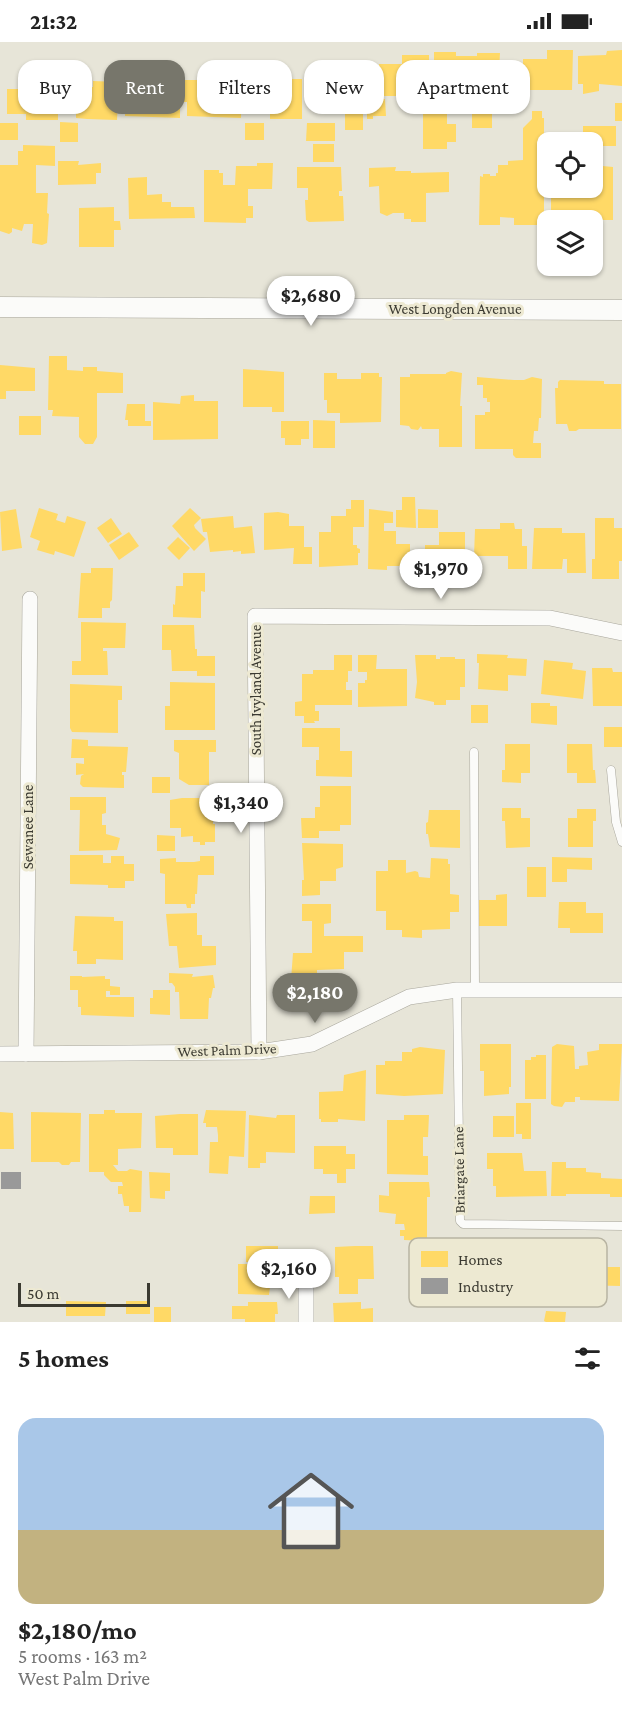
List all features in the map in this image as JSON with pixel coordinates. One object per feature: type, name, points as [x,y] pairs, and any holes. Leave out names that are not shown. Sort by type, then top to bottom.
[{"type":"street","name":"West Longden Avenue","points":[[0,306],[622,310]]},
{"type":"street","name":"Sewanee Lane","points":[[26,1054],[30,599]]},
{"type":"street","name":"South Ivyland Avenue","points":[[259,1052],[255,616],[550,618],[622,633]]},
{"type":"street","name":"West Palm Drive","points":[[0,1054],[259,1052],[312,1044],[409,997],[457,990],[622,990]]},
{"type":"street","points":[[306,1278],[306,1322]]},
{"type":"lane","points":[[474,752],[475,990]]},
{"type":"lane","points":[[611,770],[616,822],[622,842]]},
{"type":"lane","points":[[622,985],[622,990]]},
{"type":"lane","name":"Briargate Lane","points":[[457,990],[460,1221],[463,1224],[622,1226]]},
{"type":"building: Homes","points":[[547,50],[573,50],[572,90],[530,90],[530,60],[523,59],[547,59]]},
{"type":"building: Homes","points":[[622,50],[622,86],[599,84],[599,91],[583,94],[583,84],[578,84],[578,56],[606,55],[607,51]]},
{"type":"building: Homes","points":[[434,52],[456,52],[456,56],[500,53],[500,60],[434,60]]},
{"type":"building: Homes","points":[[402,55],[429,55],[429,60],[402,60]]},
{"type":"building: Homes","points":[[384,64],[396,64],[396,96],[384,96]]},
{"type":"building: Homes","points":[[292,79],[302,79],[302,119],[270,119],[270,114],[292,114]]},
{"type":"building: Homes","points":[[185,80],[197,80],[197,114],[241,114],[241,118],[187,116],[187,102],[185,102]]},
{"type":"building: Homes","points":[[93,81],[104,81],[104,114],[117,114],[117,120],[76,118],[76,114],[92,114]]},
{"type":"building: Homes","points":[[7,89],[18,89],[18,114],[7,114]]},
{"type":"building: Homes","points":[[385,99],[386,116],[373,116],[373,119],[367,119],[367,114],[384,114]]},
{"type":"building: Homes","points":[[615,103],[622,103],[622,121],[615,121]]},
{"type":"building: Homes","points":[[532,111],[542,111],[544,132],[537,132],[537,198],[544,198],[544,210],[537,210],[537,225],[514,225],[514,218],[500,217],[500,225],[479,225],[480,176],[490,174],[490,176],[496,176],[498,165],[508,165],[508,161],[523,160],[523,128],[532,119]]},
{"type":"building: Homes","points":[[26,114],[58,114],[58,120],[26,120]]},
{"type":"building: Homes","points":[[125,114],[180,114],[180,118],[125,116]]},
{"type":"building: Homes","points":[[345,114],[363,114],[363,130],[345,130]]},
{"type":"building: Homes","points":[[423,114],[447,114],[447,124],[456,124],[456,142],[447,142],[447,149],[423,149]]},
{"type":"building: Homes","points":[[472,114],[492,114],[492,128],[472,128]]},
{"type":"building: Homes","points":[[60,122],[78,123],[78,142],[60,142]]},
{"type":"building: Homes","points":[[0,123],[18,123],[18,140],[0,140]]},
{"type":"building: Homes","points":[[245,123],[264,123],[264,140],[245,140]]},
{"type":"building: Homes","points":[[307,123],[335,123],[335,141],[306,141]]},
{"type":"building: Homes","points":[[583,126],[616,126],[616,146],[603,146],[603,132],[583,132]]},
{"type":"building: Homes","points":[[313,144],[334,144],[334,162],[313,162]]},
{"type":"building: Homes","points":[[23,145],[55,146],[55,166],[36,165],[36,193],[48,193],[47,243],[42,245],[32,243],[33,224],[24,224],[22,231],[12,228],[9,234],[0,231],[0,165],[18,165],[18,151],[23,151]]},
{"type":"building: Homes","points":[[58,161],[79,161],[78,165],[101,163],[101,173],[96,173],[96,184],[58,185]]},
{"type":"building: Homes","points":[[257,163],[273,163],[272,189],[248,189],[248,206],[253,206],[253,218],[246,218],[246,223],[204,222],[204,170],[219,170],[219,173],[223,173],[223,185],[235,185],[236,166],[257,166]]},
{"type":"building: Homes","points":[[603,166],[613,167],[613,220],[603,220],[603,210],[551,210],[551,198],[603,198]]},
{"type":"building: Homes","points":[[297,167],[341,167],[342,191],[339,191],[339,196],[343,196],[344,221],[309,222],[306,220],[305,200],[308,200],[308,188],[297,188]]},
{"type":"building: Homes","points":[[396,167],[395,171],[411,171],[411,173],[449,172],[449,192],[426,193],[426,222],[411,222],[411,219],[404,219],[404,213],[393,213],[387,216],[380,213],[379,186],[369,187],[369,168]]},
{"type":"building: Homes","points":[[147,177],[147,195],[162,194],[162,202],[171,202],[171,207],[194,207],[195,218],[129,219],[128,178]]},
{"type":"building: Homes","points":[[114,207],[114,221],[120,221],[121,230],[114,230],[114,247],[79,247],[79,208]]},
{"type":"building: Homes","points":[[49,356],[67,356],[67,370],[83,371],[83,367],[97,367],[97,371],[123,373],[123,393],[97,393],[97,437],[93,444],[85,444],[79,437],[79,417],[52,416],[53,410],[48,410]]},
{"type":"building: Homes","points":[[0,365],[35,368],[35,391],[6,391],[6,399],[0,399]]},
{"type":"building: Homes","points":[[243,369],[284,372],[284,412],[272,412],[272,407],[243,407]]},
{"type":"building: Homes","points":[[451,371],[462,373],[460,406],[462,406],[462,447],[439,447],[439,429],[422,429],[421,426],[418,430],[400,425],[400,377],[410,377],[410,374],[446,374]]},
{"type":"building: Homes","points":[[324,373],[337,373],[337,379],[361,379],[361,373],[379,373],[379,377],[382,377],[381,422],[340,423],[340,413],[327,413],[327,400],[324,400]]},
{"type":"building: Homes","points":[[477,377],[514,380],[532,377],[542,379],[541,418],[539,418],[538,431],[534,431],[533,443],[541,443],[541,458],[516,458],[513,455],[513,449],[475,449],[475,415],[485,415],[485,412],[490,412],[490,402],[487,402],[487,398],[483,398],[483,385],[477,385]]},
{"type":"building: Homes","points":[[560,380],[604,381],[604,384],[621,384],[621,429],[569,431],[567,424],[556,424],[555,388],[558,388]]},
{"type":"building: Homes","points":[[194,395],[194,401],[218,401],[218,439],[153,440],[153,402],[180,404],[181,396]]},
{"type":"building: Homes","points":[[127,404],[145,404],[145,421],[151,421],[151,426],[128,426],[128,420],[125,420]]},
{"type":"building: Homes","points":[[19,416],[41,416],[41,435],[19,435]]},
{"type":"building: Homes","points":[[313,420],[335,421],[335,448],[313,448]]},
{"type":"building: Homes","points":[[281,421],[309,421],[309,439],[301,439],[301,445],[285,445],[285,438],[281,438]]},
{"type":"building: Homes","points":[[402,497],[415,497],[416,528],[396,527],[396,510],[402,510]]},
{"type":"building: Homes","points":[[351,500],[364,500],[364,527],[353,527],[353,545],[357,545],[360,549],[358,565],[319,567],[319,532],[331,532],[331,516],[346,516],[346,509],[351,509]]},
{"type":"building: Homes","points":[[39,508],[58,514],[56,520],[65,523],[67,516],[86,522],[74,557],[55,551],[54,555],[37,550],[40,541],[30,537]]},
{"type":"building: Homes","points":[[190,508],[201,518],[194,525],[206,539],[194,551],[172,526]]},
{"type":"building: Homes","points":[[16,509],[22,548],[2,551],[0,512]]},
{"type":"building: Homes","points":[[369,509],[393,512],[393,523],[384,523],[384,531],[396,531],[396,544],[410,544],[410,566],[387,566],[387,570],[368,569]]},
{"type":"building: Homes","points":[[418,509],[438,510],[438,528],[418,528]]},
{"type":"building: Homes","points":[[264,513],[289,514],[289,526],[304,526],[304,547],[312,547],[312,564],[293,564],[294,548],[264,550]]},
{"type":"building: Homes","points":[[233,516],[234,528],[252,526],[255,553],[241,554],[241,551],[233,552],[233,550],[210,552],[207,532],[203,532],[201,519]]},
{"type":"building: Homes","points":[[111,518],[122,534],[108,543],[97,528]]},
{"type":"building: Homes","points":[[595,518],[614,518],[614,528],[622,528],[622,561],[619,561],[619,579],[592,579],[592,559],[595,559]]},
{"type":"building: Homes","points":[[500,523],[514,523],[515,529],[522,529],[522,546],[527,546],[527,569],[508,569],[508,556],[474,556],[475,529],[500,529]]},
{"type":"building: Homes","points":[[534,528],[562,528],[562,533],[585,533],[586,573],[567,573],[567,559],[563,559],[562,569],[532,569]]},
{"type":"building: Homes","points":[[129,532],[139,546],[119,560],[109,545]]},
{"type":"building: Homes","points":[[439,532],[465,532],[465,569],[425,565],[425,545],[439,545]]},
{"type":"building: Homes","points":[[178,537],[190,548],[179,560],[167,548]]},
{"type":"building: Homes","points":[[91,568],[113,568],[110,608],[102,608],[102,618],[78,618],[81,573],[91,573]]},
{"type":"building: Homes","points":[[183,573],[205,573],[205,592],[201,591],[201,618],[173,617],[176,586],[183,586]]},
{"type":"building: Homes","points":[[81,622],[126,623],[125,648],[103,648],[103,651],[107,651],[108,675],[72,675],[72,661],[81,661]]},
{"type":"building: Homes","points":[[162,625],[194,625],[197,656],[215,656],[215,676],[197,676],[197,671],[172,671],[171,650],[162,650]]},
{"type":"building: Homes","points":[[477,654],[508,655],[507,658],[527,659],[526,676],[508,675],[508,691],[478,689]]},
{"type":"building: Homes","points":[[334,655],[352,655],[352,671],[348,671],[346,690],[352,690],[352,705],[315,705],[315,711],[319,711],[319,721],[304,723],[304,716],[295,716],[295,702],[302,701],[302,674],[313,674],[313,670],[334,670]]},
{"type":"building: Homes","points":[[358,655],[377,655],[376,669],[407,669],[407,706],[358,707],[358,683],[365,683],[367,672],[358,672]]},
{"type":"building: Homes","points":[[415,655],[436,655],[436,659],[455,657],[455,659],[465,659],[465,687],[460,687],[460,700],[446,700],[446,705],[434,705],[434,702],[415,698],[417,682]]},
{"type":"building: Homes","points":[[544,660],[573,663],[572,669],[586,671],[583,699],[541,694]]},
{"type":"building: Homes","points":[[592,668],[612,668],[613,672],[622,672],[622,706],[593,706]]},
{"type":"building: Homes","points":[[170,682],[215,683],[215,730],[165,730],[165,706],[170,706]]},
{"type":"building: Homes","points":[[70,684],[122,686],[122,700],[118,700],[118,733],[72,732],[70,728]]},
{"type":"building: Homes","points":[[531,703],[550,703],[550,706],[557,706],[557,725],[531,723]]},
{"type":"building: Homes","points":[[471,705],[488,705],[488,723],[471,723]]},
{"type":"building: Homes","points":[[604,727],[622,727],[622,747],[604,747]]},
{"type":"building: Homes","points":[[302,728],[340,728],[340,751],[352,751],[352,777],[316,776],[319,747],[302,747]]},
{"type":"building: Homes","points":[[72,739],[88,740],[88,746],[128,747],[126,772],[122,772],[124,788],[83,787],[80,784],[81,776],[84,774],[76,775],[76,763],[84,764],[84,758],[71,758]]},
{"type":"building: Homes","points":[[174,740],[216,740],[216,752],[209,752],[209,785],[189,785],[179,779],[179,753],[174,751]]},
{"type":"building: Homes","points":[[505,744],[530,744],[530,773],[521,773],[521,783],[502,782],[502,770],[505,770]]},
{"type":"building: Homes","points":[[567,744],[592,744],[596,783],[577,783],[577,773],[567,773]]},
{"type":"building: Homes","points":[[152,777],[170,777],[170,793],[152,793]]},
{"type":"building: Homes","points":[[320,786],[351,786],[351,825],[340,825],[340,831],[319,831],[319,838],[302,838],[301,818],[315,818],[315,807],[320,807]]},
{"type":"building: Homes","points":[[70,797],[106,797],[106,813],[102,814],[102,825],[106,825],[106,834],[120,838],[117,850],[79,851],[80,810],[70,810]]},
{"type":"building: Homes","points":[[210,798],[210,820],[213,820],[215,824],[215,842],[205,842],[205,845],[200,845],[200,842],[193,842],[193,836],[181,837],[181,828],[170,828],[170,800]]},
{"type":"building: Homes","points":[[502,808],[521,808],[521,818],[530,818],[530,847],[506,848]]},
{"type":"building: Homes","points":[[577,809],[596,809],[596,821],[593,821],[593,847],[568,847],[568,818],[577,818]]},
{"type":"building: Homes","points":[[429,810],[460,810],[460,848],[430,847],[428,834],[426,834]]},
{"type":"building: Homes","points":[[157,835],[175,836],[175,851],[157,851]]},
{"type":"building: Homes","points":[[302,843],[343,844],[343,867],[336,869],[336,881],[320,881],[320,895],[302,896],[302,880],[304,880]]},
{"type":"building: Homes","points":[[70,855],[103,855],[103,863],[111,863],[111,856],[124,856],[124,864],[134,864],[134,881],[125,881],[125,888],[70,884]]},
{"type":"building: Homes","points":[[200,856],[214,856],[214,875],[198,875],[195,904],[187,908],[186,904],[165,904],[165,874],[160,873],[160,859],[176,858],[176,862],[194,862],[200,861]]},
{"type":"building: Homes","points":[[552,857],[592,858],[592,870],[567,869],[567,882],[552,882]]},
{"type":"building: Homes","points":[[431,858],[448,859],[450,894],[459,895],[459,912],[450,912],[450,929],[422,930],[422,938],[402,937],[402,930],[386,930],[386,911],[376,911],[376,871],[388,871],[388,860],[406,860],[406,873],[415,871],[418,872],[419,877],[430,878]]},
{"type":"building: Homes","points":[[527,867],[546,867],[546,897],[527,897]]},
{"type":"building: Homes","points":[[507,894],[507,926],[477,926],[477,900],[496,900],[496,895]]},
{"type":"building: Homes","points":[[559,902],[586,902],[586,913],[603,913],[603,933],[570,933],[570,928],[558,928]]},
{"type":"building: Homes","points":[[302,904],[331,904],[331,923],[324,924],[324,936],[363,936],[363,952],[344,952],[344,969],[317,970],[317,980],[291,980],[293,953],[312,953],[312,921],[302,921]]},
{"type":"building: Homes","points":[[197,913],[197,935],[202,935],[202,946],[216,946],[216,965],[179,968],[177,946],[169,946],[166,914]]},
{"type":"building: Homes","points":[[75,916],[114,917],[114,921],[123,921],[123,960],[96,959],[96,964],[77,964],[77,951],[73,951]]},
{"type":"building: Homes","points":[[169,973],[193,974],[192,977],[213,975],[215,988],[209,998],[208,1019],[180,1019],[179,992],[175,992],[175,987],[169,983]]},
{"type":"building: Homes","points":[[70,976],[105,976],[105,979],[110,979],[110,986],[120,987],[120,995],[110,995],[110,991],[106,991],[106,997],[134,997],[134,1017],[81,1015],[81,1007],[78,1007],[78,990],[70,990]]},
{"type":"building: Homes","points":[[153,990],[170,990],[170,1015],[150,1014],[150,998],[153,998]]},
{"type":"building: Homes","points":[[480,1044],[511,1044],[509,1094],[484,1096],[484,1071],[480,1071]]},
{"type":"building: Homes","points":[[557,1044],[574,1046],[575,1069],[579,1069],[579,1066],[588,1065],[587,1052],[599,1050],[599,1044],[622,1044],[619,1101],[580,1100],[580,1097],[575,1097],[575,1102],[565,1102],[562,1107],[551,1104],[552,1047]]},
{"type":"building: Homes","points":[[420,1047],[445,1050],[443,1094],[404,1096],[376,1094],[376,1065],[385,1065],[385,1061],[402,1061],[402,1052],[412,1052],[412,1049]]},
{"type":"building: Homes","points":[[536,1055],[546,1055],[546,1099],[525,1099],[525,1060],[531,1060],[531,1057],[536,1057]]},
{"type":"building: Homes","points":[[366,1070],[365,1121],[338,1119],[338,1122],[321,1122],[319,1092],[343,1091],[344,1075]]},
{"type":"building: Homes","points":[[516,1103],[531,1103],[531,1139],[522,1139],[522,1134],[516,1134]]},
{"type":"building: Homes","points":[[104,1110],[115,1110],[115,1113],[142,1113],[141,1148],[118,1149],[118,1165],[113,1165],[118,1171],[130,1169],[142,1171],[141,1212],[129,1212],[129,1206],[124,1206],[122,1194],[118,1194],[118,1186],[123,1186],[122,1182],[111,1182],[104,1172],[89,1172],[89,1114],[104,1114]]},
{"type":"building: Homes","points":[[206,1110],[246,1111],[244,1157],[229,1156],[228,1174],[209,1173],[210,1142],[218,1142],[218,1135],[217,1127],[206,1127],[206,1123],[203,1123]]},
{"type":"building: Homes","points":[[0,1112],[13,1113],[14,1149],[0,1149]]},
{"type":"building: Homes","points":[[31,1112],[81,1113],[80,1162],[62,1165],[59,1162],[31,1162]]},
{"type":"building: Homes","points":[[198,1114],[198,1155],[173,1155],[173,1148],[156,1148],[155,1116]]},
{"type":"building: Homes","points":[[249,1115],[276,1118],[277,1115],[295,1115],[295,1153],[266,1152],[266,1163],[260,1163],[260,1168],[248,1168]]},
{"type":"building: Homes","points":[[404,1115],[429,1115],[428,1137],[423,1137],[423,1156],[428,1156],[428,1175],[387,1174],[387,1120],[404,1120]]},
{"type":"building: Homes","points":[[493,1116],[514,1116],[514,1137],[493,1137]]},
{"type":"building: Homes","points":[[314,1146],[346,1146],[346,1154],[355,1154],[355,1169],[346,1169],[346,1183],[337,1183],[337,1174],[323,1174],[323,1169],[314,1169]]},
{"type":"building: Homes","points":[[487,1153],[522,1153],[524,1171],[546,1171],[547,1196],[496,1197],[496,1186],[493,1186],[493,1169],[487,1169]]},
{"type":"building: Homes","points":[[552,1162],[566,1162],[566,1168],[586,1168],[586,1172],[601,1173],[601,1178],[622,1179],[622,1197],[610,1197],[610,1194],[551,1196]]},
{"type":"building: Homes","points":[[149,1172],[170,1173],[170,1191],[165,1191],[165,1199],[150,1198]]},
{"type":"building: Homes","points":[[389,1182],[429,1182],[427,1238],[404,1240],[404,1236],[400,1236],[400,1230],[405,1230],[404,1224],[395,1224],[396,1214],[379,1212],[379,1195],[389,1196]]},
{"type":"building: Homes","points":[[310,1196],[335,1196],[335,1213],[309,1214]]},
{"type":"building: Homes","points":[[246,1246],[278,1246],[278,1259],[274,1259],[274,1278],[271,1278],[269,1295],[238,1294],[238,1264],[251,1264],[251,1262],[246,1262]]},
{"type":"building: Homes","points":[[373,1246],[374,1279],[358,1279],[358,1294],[339,1294],[339,1277],[335,1277],[335,1247]]},
{"type":"building: Homes","points":[[607,1267],[620,1267],[620,1286],[607,1286]]},
{"type":"building: Homes","points":[[66,1301],[106,1302],[105,1316],[66,1316]]},
{"type":"building: Homes","points":[[126,1301],[150,1301],[150,1314],[126,1314]]},
{"type":"building: Homes","points":[[248,1302],[277,1302],[278,1314],[275,1314],[275,1322],[245,1322],[245,1319],[232,1319],[232,1306],[248,1306]]},
{"type":"building: Homes","points":[[361,1302],[361,1309],[373,1308],[373,1322],[334,1322],[333,1303]]},
{"type":"building: Homes","points":[[154,1307],[171,1307],[171,1322],[154,1322]]},
{"type":"building: Homes","points":[[546,1311],[566,1312],[565,1322],[544,1321]]},
{"type":"building: Industry","points":[[1,1172],[21,1172],[21,1189],[1,1189]]}]
